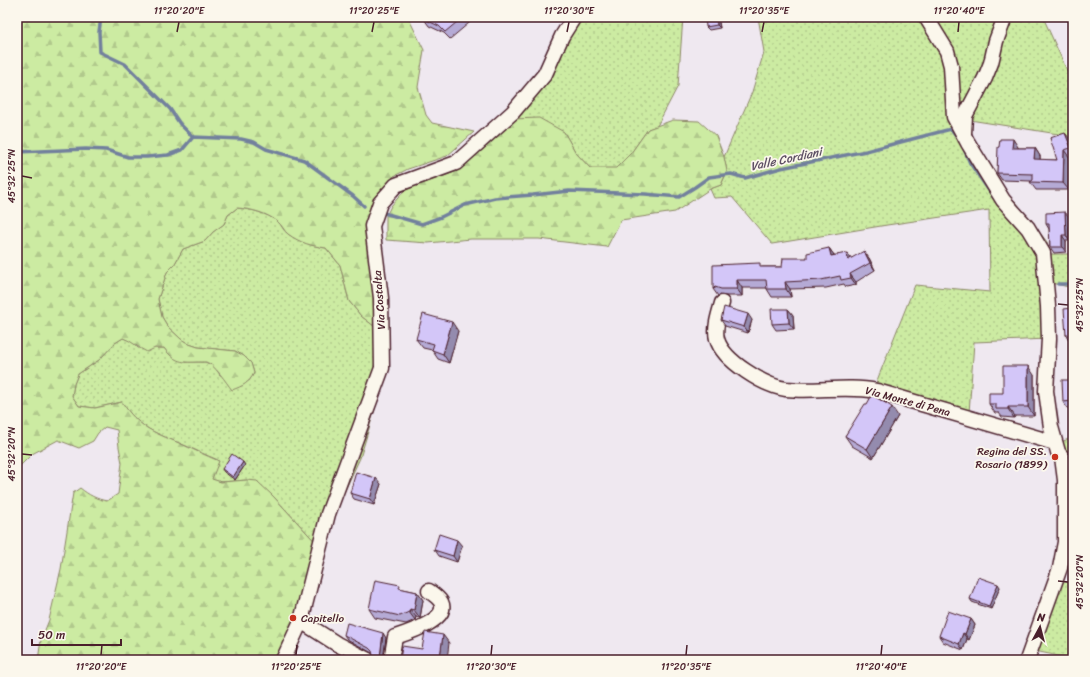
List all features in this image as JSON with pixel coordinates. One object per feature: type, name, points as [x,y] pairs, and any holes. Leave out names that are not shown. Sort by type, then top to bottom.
[{"type":"street","name":"Via Costalta","points":[[283,660],[301,621],[328,514],[382,368],[381,298],[372,226],[380,202],[396,185],[456,163],[513,112],[545,74],[562,36],[574,17]]},
{"type":"street","points":[[926,17],[947,51],[951,66],[952,104],[954,117],[1003,200],[1028,228],[1043,253],[1048,306],[1046,391],[1055,443],[1058,452],[1068,459],[1065,480],[1065,542],[1060,568],[1027,660]]},
{"type":"street","points":[[964,133],[964,116],[985,78],[1005,17]]},
{"type":"street","name":"Via Monte di Pena","points":[[722,304],[716,328],[716,339],[721,348],[727,357],[737,366],[768,383],[784,388],[799,390],[862,388],[877,391],[1055,443]]},
{"type":"street","points":[[391,660],[395,638],[435,619],[442,611],[442,603],[429,591]]},
{"type":"street","points":[[301,621],[337,644],[368,660]]},
{"type":"green space","points":[[17,17],[408,17],[424,50],[418,87],[426,115],[432,123],[474,132],[447,156],[408,169],[394,176],[375,197],[369,211],[368,225],[374,326],[361,316],[349,301],[340,265],[326,248],[297,240],[287,233],[278,222],[264,214],[253,210],[237,208],[228,215],[224,224],[213,232],[205,241],[183,249],[174,265],[167,272],[158,299],[162,317],[168,327],[181,339],[198,347],[235,351],[244,356],[251,363],[254,373],[248,382],[232,390],[217,370],[206,362],[186,362],[178,360],[171,356],[164,348],[155,348],[147,352],[123,338],[115,343],[99,360],[78,374],[74,384],[72,396],[79,406],[95,408],[122,402],[134,417],[147,428],[219,461],[212,479],[221,482],[247,480],[257,481],[273,496],[319,546],[286,660],[38,660],[41,640],[49,620],[61,569],[73,493],[80,488],[86,493],[107,501],[118,494],[122,463],[117,430],[105,427],[98,433],[93,441],[79,448],[58,440],[32,454],[17,469]]},
{"type":"green space","points":[[572,17],[683,17],[678,86],[657,126],[648,129],[631,153],[616,169],[590,168],[576,153],[564,132],[513,119],[558,64],[564,32]]},
{"type":"green space","points":[[758,17],[1043,17],[1073,84],[1073,140],[1058,134],[970,120],[970,135],[1001,188],[1016,202],[1047,242],[1048,254],[1073,253],[1073,288],[1047,282],[1049,339],[974,342],[969,413],[874,388],[915,285],[990,292],[989,210],[772,244],[732,197],[714,198],[710,189],[721,185],[727,172],[724,157],[752,92],[764,52]]},
{"type":"green space","points":[[539,118],[564,132],[576,153],[590,168],[616,168],[631,153],[648,129],[673,120],[699,121],[716,136],[724,157],[727,171],[721,185],[710,189],[675,212],[621,220],[607,247],[539,239],[471,239],[428,243],[386,240],[386,216],[391,206],[404,191],[457,171],[513,119]]},
{"type":"green space","points":[[237,208],[253,210],[269,216],[281,225],[286,233],[293,237],[306,243],[326,248],[340,265],[349,301],[361,316],[374,326],[388,366],[360,458],[319,546],[273,496],[247,480],[221,482],[211,479],[218,460],[147,428],[134,417],[122,402],[95,408],[79,406],[72,396],[74,384],[78,374],[99,360],[115,343],[123,338],[132,341],[138,348],[164,348],[170,355],[186,362],[205,362],[214,366],[220,375],[249,381],[254,373],[251,363],[244,356],[235,351],[198,347],[181,339],[168,327],[162,317],[158,299],[167,272],[174,265],[183,249],[205,241],[213,232],[224,224],[228,215]]},
{"type":"green space","points":[[1073,437],[1073,469],[1057,467],[1055,460],[1053,460],[1052,446]]},
{"type":"green space","points":[[1060,581],[1073,584],[1073,659],[1035,651]]},
{"type":"building","points":[[425,17],[463,17],[445,32],[439,26],[424,19]]},
{"type":"building","points":[[705,17],[716,17],[717,25],[706,27]]},
{"type":"building","points":[[1065,133],[1071,148],[1064,150],[1063,183],[1030,182],[1033,180],[1033,174],[997,173],[998,147],[1000,139],[1013,139],[1012,148],[1035,148],[1034,159],[1057,160],[1050,138]]},
{"type":"building","points":[[1065,212],[1066,235],[1062,235],[1062,247],[1050,247],[1049,224],[1046,224],[1046,213]]},
{"type":"building","points":[[829,248],[831,256],[847,253],[848,260],[864,251],[870,263],[850,274],[851,278],[841,280],[840,276],[821,280],[785,282],[786,289],[767,289],[766,280],[737,280],[737,289],[721,289],[715,287],[713,289],[713,265],[760,263],[760,267],[782,267],[783,258],[807,258],[807,253]]},
{"type":"building","points":[[724,307],[748,314],[744,327],[721,320]]},
{"type":"building","points":[[1073,308],[1073,335],[1066,335],[1064,309]]},
{"type":"building","points":[[771,309],[788,309],[789,323],[772,324]]},
{"type":"building","points":[[423,314],[452,322],[443,354],[432,350],[434,344],[416,339]]},
{"type":"building","points":[[1003,366],[1028,366],[1028,407],[1008,407],[1008,409],[996,409],[996,404],[989,404],[989,393],[1003,393]]},
{"type":"building","points":[[1062,380],[1073,380],[1073,401],[1063,402]]},
{"type":"building","points":[[872,395],[892,407],[867,449],[845,436]]},
{"type":"building","points":[[232,454],[243,462],[233,477],[222,469]]},
{"type":"building","points":[[356,472],[376,478],[370,499],[350,493]]},
{"type":"building","points":[[439,534],[457,540],[453,556],[434,550]]},
{"type":"building","points":[[978,577],[998,584],[989,606],[970,599]]},
{"type":"building","points":[[375,580],[400,585],[399,588],[417,592],[414,610],[410,609],[409,612],[400,616],[369,609]]},
{"type":"building","points":[[948,611],[971,619],[959,644],[939,636]]},
{"type":"building","points":[[347,623],[383,633],[380,657],[376,656],[374,660],[371,660],[373,655],[369,648],[344,635]]},
{"type":"building","points":[[425,632],[443,635],[440,657],[438,657],[438,660],[400,660],[402,646],[422,649]]},
{"type":"building","points":[[343,654],[357,660],[341,660]]},
{"type":"waterway","points":[[101,17],[99,32],[100,52],[125,64],[170,109],[180,124],[193,137]]},
{"type":"waterway","name":"Valle Cordiani","points":[[384,213],[422,224],[441,217],[465,205],[495,198],[569,191],[679,197],[709,177],[731,174],[745,178],[781,168],[866,151],[951,129],[958,138]]},
{"type":"waterway","name":"Valle Cordiani","points":[[17,152],[86,149],[106,150],[128,157],[147,157],[168,155],[182,150],[193,137],[241,139],[254,142],[266,149],[304,160],[353,196],[364,206]]},
{"type":"waterway","name":"Valle Cordiani","points":[[964,149],[970,163],[994,198]]},
{"type":"waterway","name":"Valle Cordiani","points":[[1058,284],[1073,284]]},
{"type":"place","name":"Regina del SS. Rosario (1899)","points":[[1055,457]]},
{"type":"place","name":"Capitello","points":[[293,618]]}]
